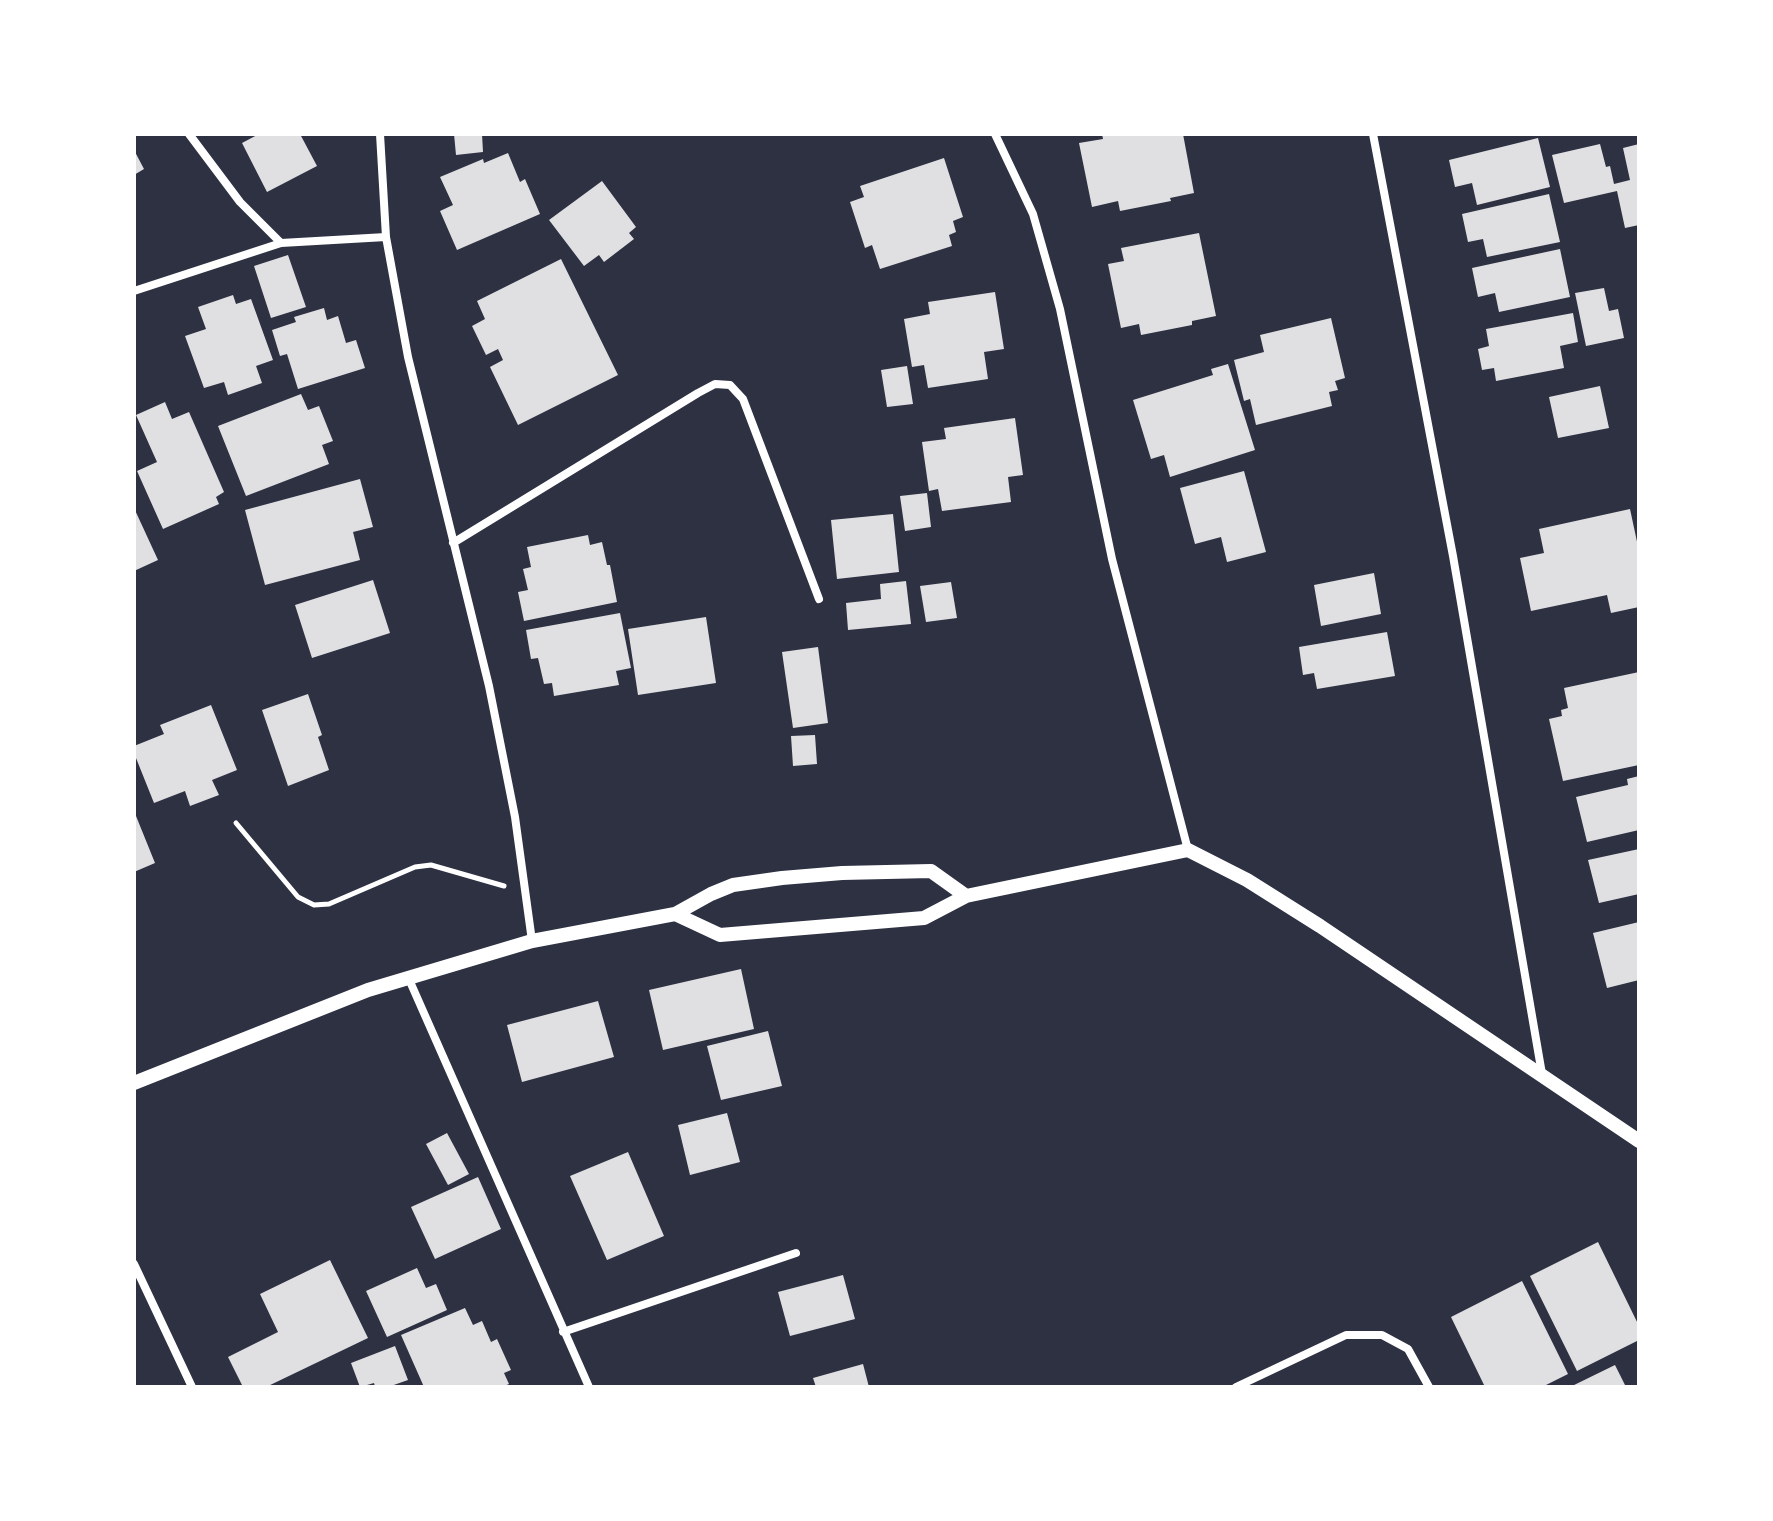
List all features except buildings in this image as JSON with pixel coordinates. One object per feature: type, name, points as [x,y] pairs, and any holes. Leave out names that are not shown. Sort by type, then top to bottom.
[{"type":"street","points":[[189,134],[240,202],[281,243]]},
{"type":"street","points":[[380,134],[386,237],[408,357],[492,701],[515,817],[532,941]]},
{"type":"street","points":[[995,134],[1033,214],[1060,309],[1112,559],[1188,850]]},
{"type":"street","points":[[1373,134],[1456,572],[1542,1076]]},
{"type":"street","points":[[134,291],[281,243],[386,237]]},
{"type":"street","points":[[453,543],[698,393],[715,384],[730,385],[743,399],[819,599]]},
{"type":"street","points":[[675,914],[720,935],[924,918],[966,896],[1188,850],[1247,880],[1308,918],[1639,1141]]},
{"type":"street","points":[[134,1083],[309,1012],[408,977],[532,941],[675,914],[733,885],[842,873],[931,871],[966,896]]},
{"type":"street","points":[[408,977],[589,1387]]},
{"type":"street","points":[[563,1332],[796,1253]]},
{"type":"street","points":[[134,1264],[192,1387]]},
{"type":"street","points":[[1236,1387],[1346,1335],[1382,1335],[1408,1349],[1429,1387]]},
{"type":"path","points":[[236,823],[298,897],[314,905],[329,904],[415,867],[431,865],[526,893]]}]
